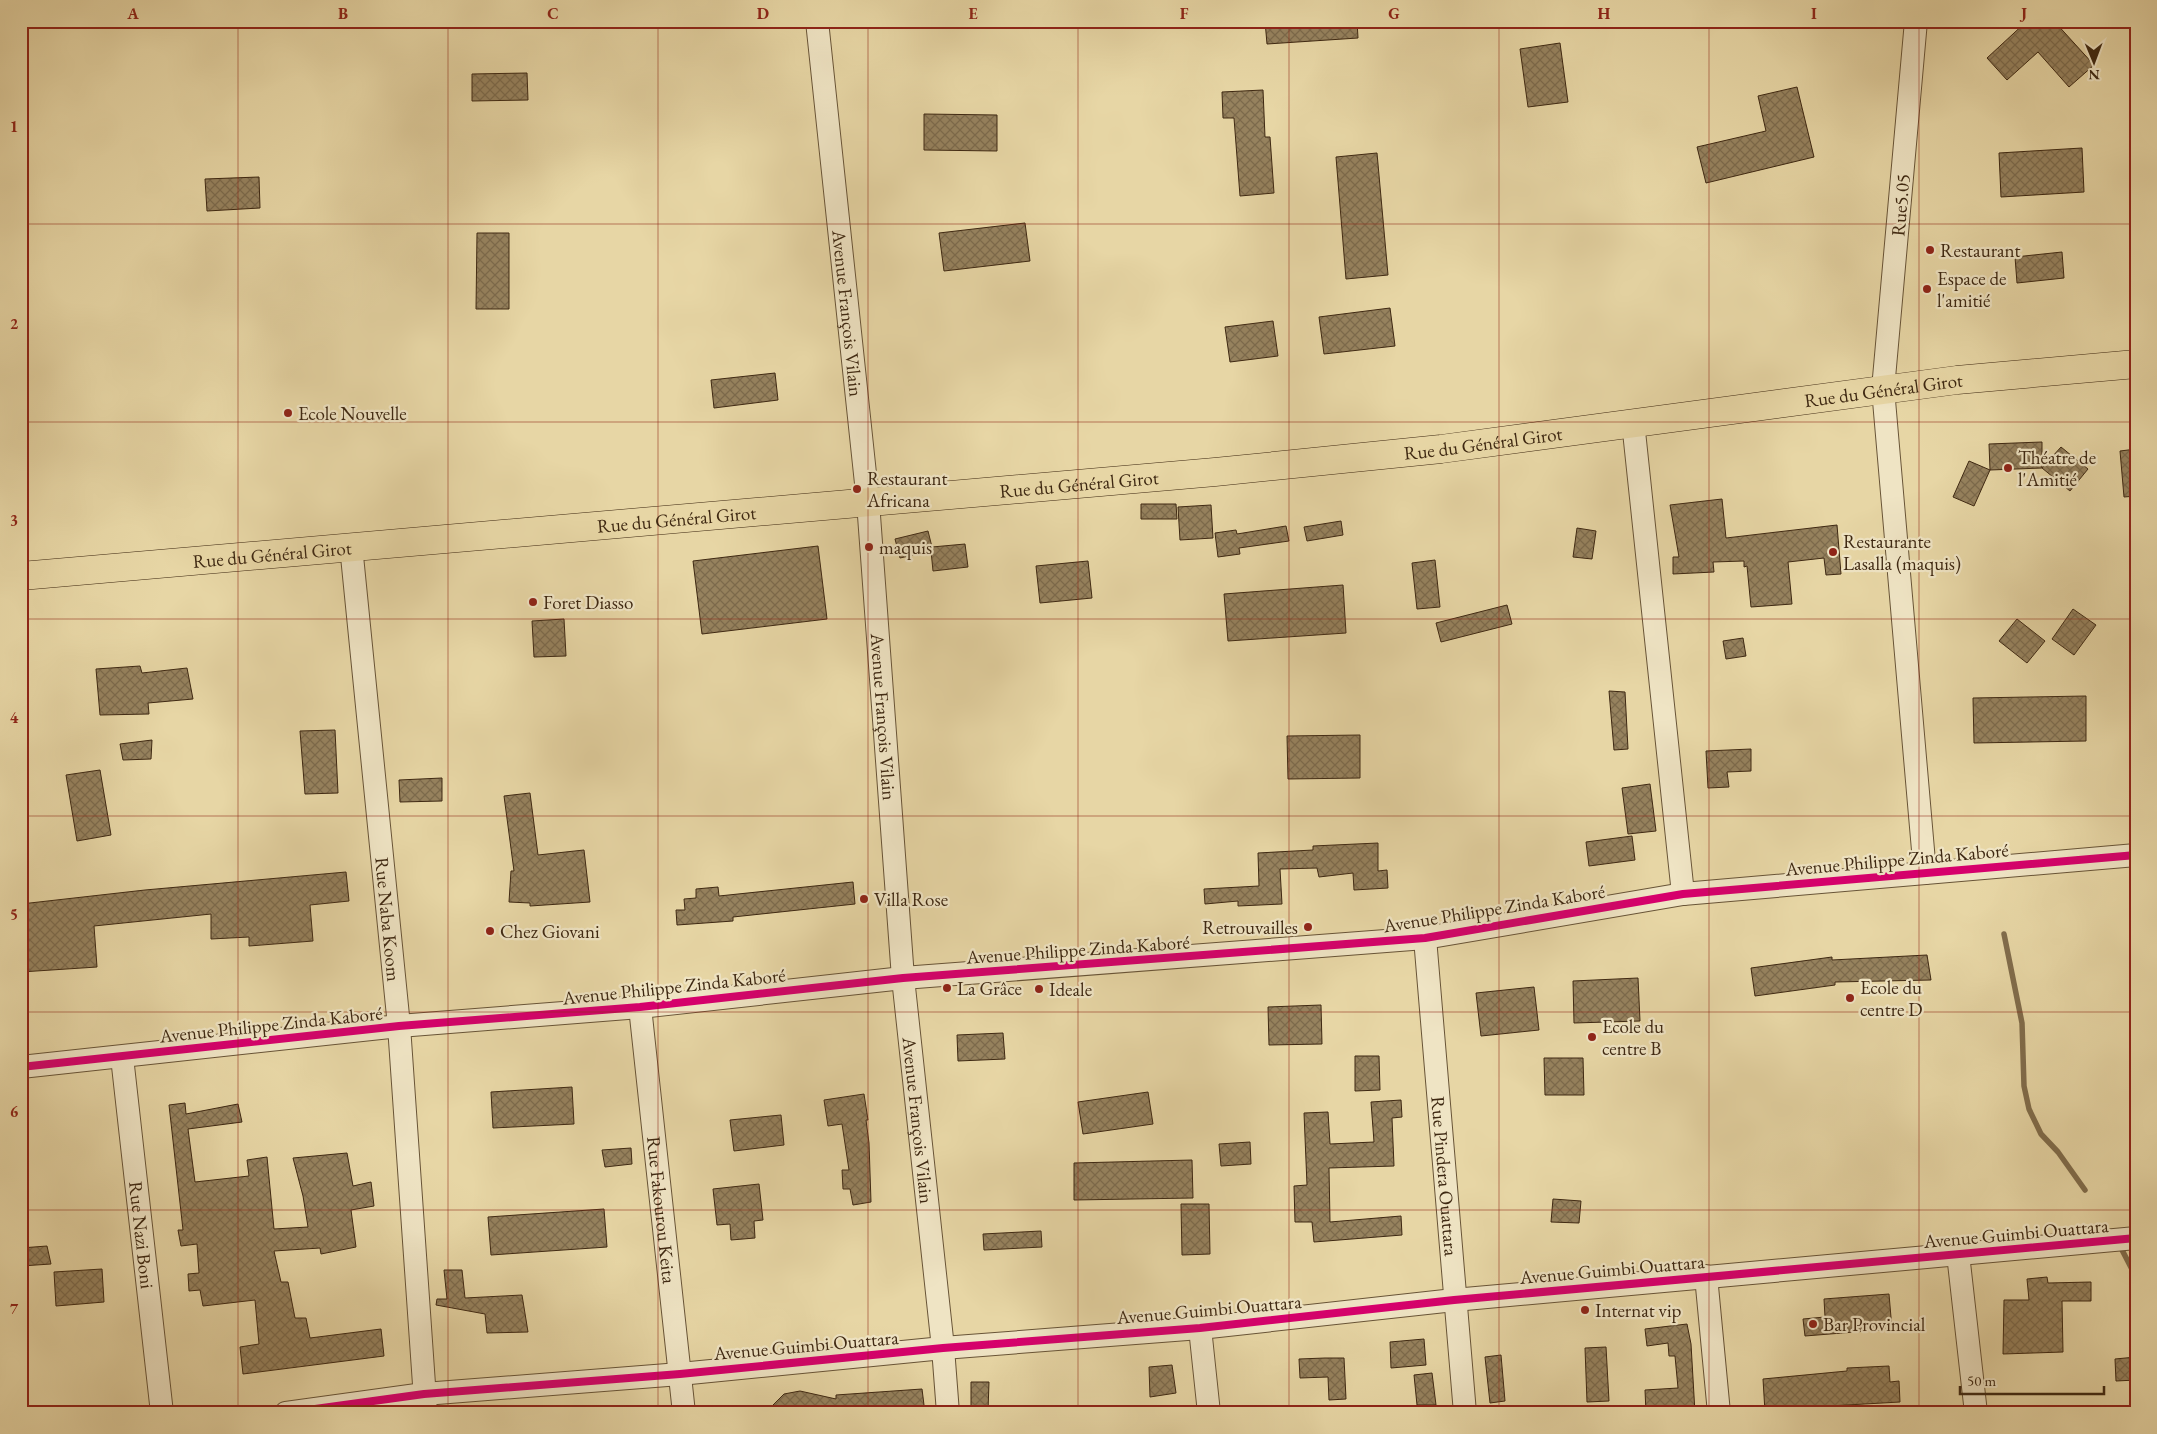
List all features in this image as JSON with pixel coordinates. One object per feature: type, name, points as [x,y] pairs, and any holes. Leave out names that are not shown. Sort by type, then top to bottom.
[{"type":"highway","name":"Rue du Général Girot","points":[[21,576],[1215,472],[1441,448],[1883,389],[2006,375],[2136,364]]},
{"type":"street","name":"Avenue François Vilain","points":[[817,21],[868,502],[903,978],[944,1348],[948,1413]]},
{"type":"street","name":"Rue5.05","points":[[1916,21],[1883,389],[1925,873]]},
{"type":"street","points":[[1633,422],[1683,894]]},
{"type":"street","name":"Rue Naba Koom","points":[[351,546],[399,1026],[425,1404]]},
{"type":"street","name":"Avenue Philippe Zinda Kaboré","points":[[21,1067],[399,1026],[640,1007],[903,978],[1425,938],[1683,894],[2136,855]]},
{"type":"street","name":"Rue Pindera Ouattara","points":[[1425,938],[1465,1413]]},
{"type":"street","name":"Rue Fakourou Keita","points":[[640,1007],[684,1413]]},
{"type":"street","name":"Rue Nazi Boni","points":[[122,1057],[162,1413]]},
{"type":"street","name":"Avenue Guimbi Ouattara","points":[[286,1413],[425,1404],[680,1374],[944,1348],[1200,1328],[1454,1300],[2136,1238]]},
{"type":"street","points":[[1958,1254],[1976,1413]]},
{"type":"street","points":[[1706,1276],[1720,1413]]},
{"type":"street","points":[[1200,1328],[1208,1413]]},
{"type":"building","points":[[1265,21],[1357,21],[1358,38],[1267,44]]},
{"type":"building","points":[[2027,21],[2054,21],[2094,65],[2069,87],[2038,52],[2007,80],[1987,58]]},
{"type":"building","points":[[1560,43],[1568,102],[1528,107],[1520,49]]},
{"type":"building","points":[[527,73],[528,100],[472,101],[472,74]]},
{"type":"building","points":[[1797,87],[1814,157],[1706,183],[1697,147],[1766,131],[1758,96]]},
{"type":"building","points":[[1263,90],[1265,137],[1270,137],[1274,193],[1240,196],[1234,118],[1223,118],[1222,92]]},
{"type":"building","points":[[924,114],[997,115],[997,151],[924,150]]},
{"type":"building","points":[[2082,148],[2084,192],[2001,197],[1999,153]]},
{"type":"building","points":[[1377,153],[1388,275],[1346,279],[1336,157]]},
{"type":"building","points":[[259,177],[260,208],[207,211],[205,179]]},
{"type":"building","points":[[1025,223],[1030,261],[944,271],[939,233]]},
{"type":"building","points":[[477,233],[509,233],[509,309],[476,309]]},
{"type":"building","points":[[2062,252],[2064,278],[2017,283],[2015,257]]},
{"type":"building","points":[[1390,308],[1395,346],[1324,354],[1319,317]]},
{"type":"building","points":[[1273,321],[1278,356],[1230,362],[1225,327]]},
{"type":"building","points":[[775,373],[778,400],[714,408],[711,380]]},
{"type":"building","points":[[2042,442],[2042,468],[1990,470],[1989,444]]},
{"type":"building","points":[[2061,447],[2088,469],[2070,491],[2042,468]]},
{"type":"building","points":[[2136,449],[2136,496],[2124,497],[2120,451]]},
{"type":"building","points":[[1969,461],[1990,470],[1974,506],[1953,497]]},
{"type":"building","points":[[1722,499],[1726,538],[1837,525],[1841,574],[1826,575],[1824,558],[1788,562],[1792,604],[1751,607],[1747,566],[1744,567],[1744,561],[1713,562],[1714,572],[1673,574],[1673,557],[1679,557],[1670,505]]},
{"type":"building","points":[[1141,504],[1176,504],[1177,519],[1141,519]]},
{"type":"building","points":[[1211,505],[1213,538],[1180,540],[1178,507]]},
{"type":"building","points":[[1341,521],[1343,535],[1307,541],[1304,527]]},
{"type":"building","points":[[1286,526],[1289,541],[1239,548],[1240,554],[1218,557],[1215,533],[1236,530],[1237,534]]},
{"type":"building","points":[[1577,528],[1596,531],[1592,559],[1573,557]]},
{"type":"building","points":[[928,531],[932,547],[965,544],[968,567],[933,571],[931,551],[900,558],[895,539]]},
{"type":"building","points":[[818,546],[827,619],[702,634],[693,561]]},
{"type":"building","points":[[1435,560],[1440,607],[1417,609],[1412,563]]},
{"type":"building","points":[[1088,561],[1092,598],[1040,603],[1036,566]]},
{"type":"building","points":[[1343,585],[1346,633],[1228,641],[1224,594]]},
{"type":"building","points":[[1507,605],[1512,624],[1441,642],[1436,623]]},
{"type":"building","points":[[2073,609],[2096,625],[2074,655],[2052,639]]},
{"type":"building","points":[[564,619],[566,656],[534,657],[532,621]]},
{"type":"building","points":[[2017,619],[2045,641],[2027,663],[1999,641]]},
{"type":"building","points":[[1743,638],[1746,656],[1726,659],[1723,641]]},
{"type":"building","points":[[140,666],[142,673],[187,668],[193,699],[148,703],[149,714],[100,715],[96,669]]},
{"type":"building","points":[[1609,691],[1625,692],[1628,749],[1614,750]]},
{"type":"building","points":[[2086,696],[2086,741],[1974,743],[1973,698]]},
{"type":"building","points":[[335,730],[338,793],[305,794],[300,731]]},
{"type":"building","points":[[1360,735],[1360,778],[1288,779],[1287,736]]},
{"type":"building","points":[[152,740],[151,759],[123,760],[120,744]]},
{"type":"building","points":[[1751,749],[1751,771],[1727,772],[1729,787],[1708,788],[1706,751]]},
{"type":"building","points":[[100,770],[111,835],[77,841],[66,775]]},
{"type":"building","points":[[442,778],[442,801],[400,802],[399,780]]},
{"type":"building","points":[[1650,784],[1656,831],[1628,834],[1622,788]]},
{"type":"building","points":[[530,793],[538,855],[584,850],[590,902],[530,906],[530,903],[509,902],[511,871],[514,871],[504,796]]},
{"type":"building","points":[[1632,836],[1635,860],[1589,866],[1586,842]]},
{"type":"building","points":[[1378,843],[1378,871],[1387,870],[1388,888],[1354,890],[1353,873],[1319,877],[1317,868],[1280,869],[1282,904],[1238,906],[1238,901],[1205,904],[1204,889],[1259,886],[1258,853],[1313,850],[1313,846]]},
{"type":"building","points":[[346,872],[349,901],[310,905],[313,941],[249,946],[249,937],[211,939],[211,914],[94,926],[97,967],[21,972],[21,904],[145,890]]},
{"type":"building","points":[[853,882],[855,904],[733,917],[733,921],[677,925],[676,910],[685,910],[684,899],[696,898],[696,889],[718,887],[719,896]]},
{"type":"building","points":[[1927,955],[1931,980],[1835,982],[1835,985],[1755,996],[1751,968],[1832,957],[1832,960]]},
{"type":"building","points":[[1638,978],[1640,1021],[1574,1023],[1573,981]]},
{"type":"building","points":[[1534,987],[1539,1030],[1481,1036],[1476,993]]},
{"type":"building","points":[[1321,1005],[1322,1044],[1269,1045],[1268,1007]]},
{"type":"building","points":[[1003,1033],[1005,1059],[958,1061],[957,1035]]},
{"type":"building","points":[[1355,1056],[1379,1056],[1380,1090],[1355,1091]]},
{"type":"building","points":[[1544,1058],[1583,1058],[1584,1095],[1545,1095]]},
{"type":"building","points":[[572,1087],[574,1124],[493,1128],[491,1092]]},
{"type":"building","points":[[1148,1092],[1153,1124],[1083,1134],[1078,1102]]},
{"type":"building","points":[[864,1094],[868,1120],[866,1120],[869,1143],[871,1202],[853,1205],[850,1189],[843,1189],[842,1170],[849,1170],[842,1124],[828,1126],[824,1100]]},
{"type":"building","points":[[1401,1100],[1402,1117],[1392,1118],[1394,1166],[1329,1168],[1330,1222],[1401,1216],[1402,1235],[1314,1242],[1312,1222],[1295,1222],[1294,1186],[1307,1185],[1304,1113],[1328,1112],[1330,1144],[1374,1142],[1371,1102]]},
{"type":"building","points":[[185,1103],[186,1114],[238,1104],[242,1122],[188,1129],[195,1182],[249,1176],[247,1160],[267,1157],[274,1229],[308,1227],[303,1196],[293,1158],[347,1153],[353,1186],[371,1182],[374,1206],[351,1210],[356,1247],[321,1254],[320,1248],[274,1251],[281,1282],[288,1282],[295,1318],[306,1318],[310,1338],[381,1329],[384,1356],[243,1374],[240,1347],[259,1344],[255,1300],[203,1306],[200,1290],[189,1291],[188,1274],[199,1273],[197,1244],[181,1246],[178,1230],[183,1230],[169,1105]]},
{"type":"building","points":[[781,1115],[784,1145],[734,1151],[730,1120]]},
{"type":"building","points":[[1250,1142],[1251,1164],[1221,1166],[1219,1144]]},
{"type":"building","points":[[631,1148],[632,1164],[605,1167],[602,1150]]},
{"type":"building","points":[[1192,1160],[1193,1198],[1074,1200],[1074,1163]]},
{"type":"building","points":[[759,1184],[763,1220],[754,1221],[755,1238],[731,1240],[730,1224],[717,1225],[713,1189]]},
{"type":"building","points":[[1553,1199],[1581,1201],[1579,1223],[1551,1222]]},
{"type":"building","points":[[1181,1204],[1209,1204],[1210,1254],[1182,1255]]},
{"type":"building","points":[[604,1209],[607,1247],[491,1255],[488,1217]]},
{"type":"building","points":[[1041,1231],[1042,1247],[984,1250],[983,1234]]},
{"type":"building","points":[[47,1246],[51,1264],[21,1266],[21,1248]]},
{"type":"building","points":[[102,1269],[104,1302],[56,1306],[54,1272]]},
{"type":"building","points":[[444,1270],[462,1270],[465,1298],[522,1295],[528,1332],[487,1333],[485,1314],[436,1305],[437,1299],[447,1299]]},
{"type":"building","points":[[2047,1277],[2048,1283],[2091,1282],[2091,1301],[2062,1301],[2063,1352],[2003,1354],[2004,1300],[2029,1300],[2027,1279]]},
{"type":"building","points":[[1889,1294],[1892,1329],[1805,1336],[1803,1319],[1825,1317],[1824,1299]]},
{"type":"building","points":[[1687,1324],[1691,1344],[1695,1413],[1646,1413],[1645,1390],[1678,1388],[1675,1356],[1669,1356],[1668,1343],[1647,1346],[1645,1329]]},
{"type":"building","points":[[1424,1339],[1426,1365],[1391,1368],[1390,1342]]},
{"type":"building","points":[[1606,1347],[1609,1401],[1587,1402],[1585,1348]]},
{"type":"building","points":[[1501,1355],[1505,1401],[1490,1403],[1485,1357]]},
{"type":"building","points":[[2136,1357],[2136,1380],[2116,1381],[2115,1359]]},
{"type":"building","points":[[1344,1358],[1346,1399],[1329,1400],[1328,1377],[1300,1378],[1299,1359]]},
{"type":"building","points":[[1172,1365],[1176,1393],[1150,1397],[1149,1367]]},
{"type":"building","points":[[1889,1366],[1890,1382],[1899,1381],[1900,1402],[1829,1406],[1829,1413],[1808,1413],[1807,1408],[1765,1412],[1763,1379],[1847,1371],[1847,1368]]},
{"type":"building","points":[[1432,1373],[1436,1405],[1417,1405],[1414,1375]]},
{"type":"building","points":[[971,1382],[989,1382],[988,1411],[971,1411]]},
{"type":"building","points":[[922,1389],[925,1413],[902,1413],[901,1411],[885,1413],[765,1413],[784,1394],[800,1391],[836,1399],[836,1395]]},
{"type":"waterway","points":[[2004,934],[2022,1023],[2024,1086],[2029,1109],[2041,1134],[2058,1152],[2085,1190]]},
{"type":"waterway","points":[[2120,1246],[2136,1277]]},
{"type":"cycle path","points":[[21,1067],[399,1026],[640,1007],[903,978],[1425,938],[1683,894],[2136,855]]},
{"type":"cycle path","points":[[286,1413],[424,1394],[680,1374],[943,1348],[1200,1328],[1454,1300],[2136,1238]]},
{"type":"place","name":"Restaurant","points":[[1930,250]]},
{"type":"place","name":"Espace de l'amitié","points":[[1927,289]]},
{"type":"place","name":"Ecole Nouvelle","points":[[288,413]]},
{"type":"place","name":"Théatre de l'Amitié","points":[[2008,468]]},
{"type":"place","name":"Restaurant Africana","points":[[857,489]]},
{"type":"place","name":"maquis","points":[[869,547]]},
{"type":"place","name":"Restaurante Lasalla (maquis)","points":[[1833,552]]},
{"type":"place","name":"Foret Diasso","points":[[533,602]]},
{"type":"place","name":"Villa Rose","points":[[864,899]]},
{"type":"place","name":"Retrouvailles","points":[[1308,927]]},
{"type":"place","name":"Chez Giovani","points":[[490,931]]},
{"type":"place","name":"La Grâce","points":[[947,988]]},
{"type":"place","name":"Ideale","points":[[1039,989]]},
{"type":"place","name":"Ecole du centre D","points":[[1850,998]]},
{"type":"place","name":"Ecole du centre B","points":[[1592,1037]]},
{"type":"place","name":"Internat vip","points":[[1585,1310]]},
{"type":"place","name":"Bar Provincial","points":[[1813,1324]]}]
